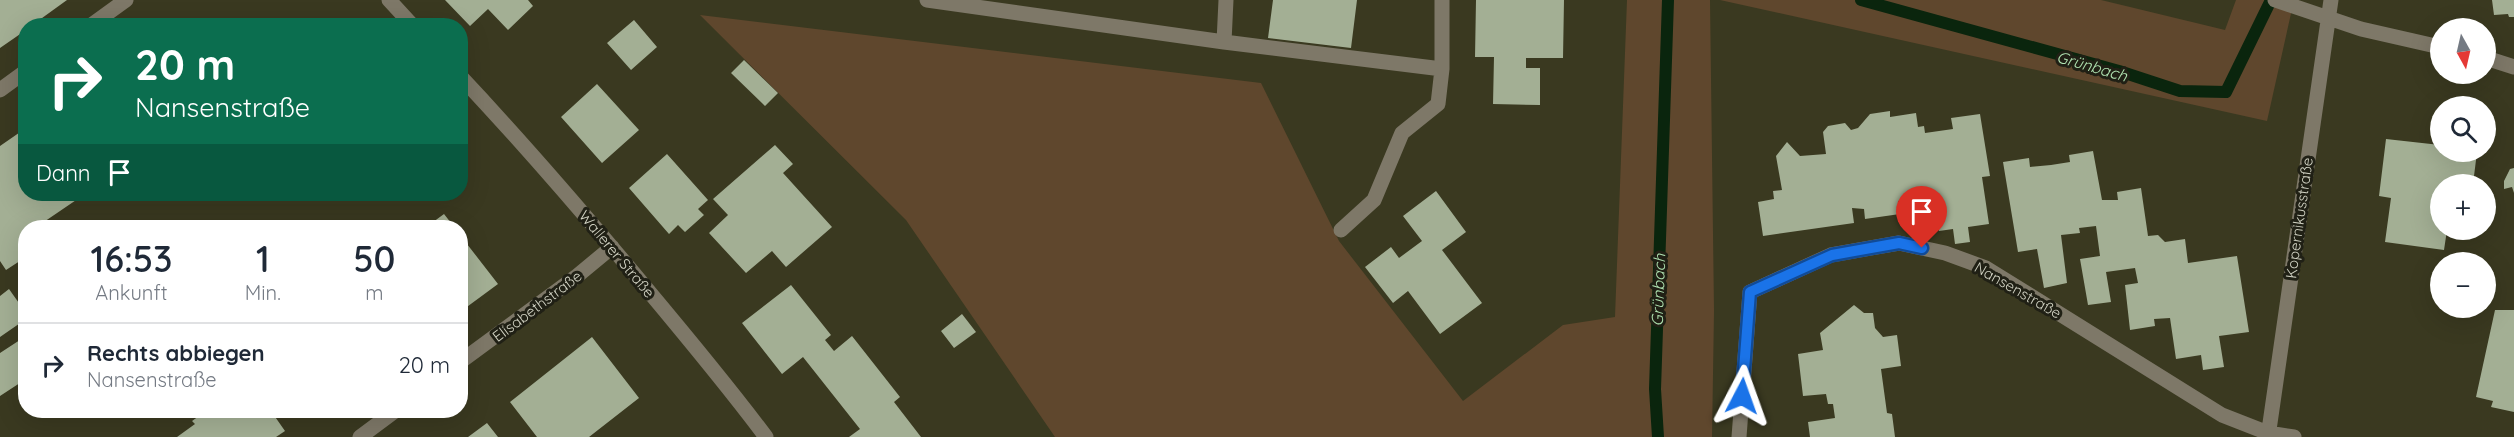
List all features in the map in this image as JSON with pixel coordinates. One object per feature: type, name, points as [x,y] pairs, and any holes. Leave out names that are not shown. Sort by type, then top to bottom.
[{"type":"street","points":[[101,18],[126,0]]},
{"type":"street","points":[[389,0],[406,18]]},
{"type":"street","points":[[927,0],[1224,42],[1442,69]]},
{"type":"street","points":[[1224,42],[1226,0]]},
{"type":"street","points":[[1341,230],[1374,200],[1402,133],[1438,104],[1442,69],[1442,0]]},
{"type":"street","name":"Kopernikusstraße","points":[[2268,435],[2331,0]]},
{"type":"street","points":[[2281,1],[2361,29],[2430,45]]},
{"type":"street","points":[[2496,61],[2514,67]]},
{"type":"street","points":[[0,90],[18,77]]},
{"type":"street","name":"Wallerer Straße","points":[[468,85],[612,247],[735,395],[766,437]]},
{"type":"street","name":"Nansenstraße","points":[[1739,437],[1750,292],[1832,255],[1899,243],[1946,253],[1986,268],[2222,415],[2268,435]]},
{"type":"street","name":"Elisabethstraße","points":[[468,357],[578,276],[612,247]]},
{"type":"street","points":[[360,437],[386,418]]},
{"type":"street","points":[[2268,435],[2294,437]]},
{"type":"shaded area","points":[[1627,0],[1710,0],[1714,311],[1712,437],[1055,437],[906,220],[700,15],[1261,83],[1339,241],[1463,401],[1563,325],[1615,317]]},
{"type":"shaded area","points":[[1720,0],[2101,0],[2225,30],[2236,0],[2294,0],[2267,121]]},
{"type":"building","points":[[0,0],[67,0],[42,18],[18,18],[18,36],[0,48]]},
{"type":"building","points":[[445,0],[528,0],[533,6],[508,30],[488,9],[470,26],[468,18],[462,18]]},
{"type":"building","points":[[1273,0],[1357,0],[1351,48],[1268,38]]},
{"type":"building","points":[[1476,0],[1564,0],[1563,58],[1526,58],[1526,68],[1540,68],[1540,105],[1493,104],[1494,57],[1475,57]]},
{"type":"building","points":[[2492,0],[2514,0],[2514,17],[2509,17],[2508,14],[2494,15]]},
{"type":"building","points":[[634,20],[657,47],[631,70],[607,43]]},
{"type":"building","points":[[744,60],[778,93],[765,106],[731,73]]},
{"type":"building","points":[[597,84],[639,130],[602,163],[561,117]]},
{"type":"building","points":[[1890,111],[1890,117],[1916,113],[1918,127],[1924,126],[1925,133],[1953,129],[1951,118],[1980,114],[1990,176],[1982,177],[1989,224],[1968,227],[1970,242],[1955,244],[1953,229],[1939,231],[1938,221],[1917,224],[1913,199],[1898,201],[1900,214],[1865,219],[1864,209],[1852,208],[1854,223],[1763,236],[1758,202],[1774,199],[1773,191],[1782,190],[1776,156],[1787,142],[1800,156],[1826,154],[1823,132],[1828,126],[1845,123],[1851,130],[1858,128],[1870,114]]},
{"type":"building","points":[[18,134],[18,201],[75,201],[47,220],[18,220],[18,262],[6,270],[0,261],[0,146]]},
{"type":"building","points":[[2386,139],[2430,144],[2430,162],[2476,162],[2474,174],[2430,174],[2430,240],[2446,240],[2444,250],[2385,242],[2391,198],[2379,196]]},
{"type":"building","points":[[775,145],[793,164],[783,173],[832,227],[786,267],[772,251],[746,273],[709,233],[728,215],[713,199]]},
{"type":"building","points":[[2093,151],[2102,200],[2118,200],[2117,192],[2141,188],[2148,236],[2158,235],[2165,242],[2185,239],[2188,263],[2237,256],[2249,332],[2219,336],[2224,367],[2203,370],[2201,355],[2176,359],[2170,318],[2154,319],[2155,326],[2130,330],[2125,285],[2138,283],[2135,268],[2106,272],[2111,302],[2088,305],[2080,259],[2100,256],[2096,226],[2079,228],[2080,233],[2061,235],[2067,283],[2044,288],[2037,249],[2018,252],[2003,162],[2029,158],[2030,167],[2051,165],[2070,162],[2069,155]]},
{"type":"building","points":[[667,154],[708,200],[698,209],[704,215],[685,232],[678,225],[669,234],[629,188]]},
{"type":"building","points":[[2514,168],[2514,193],[2512,187],[2504,189],[2504,181],[2510,169]]},
{"type":"building","points":[[1436,191],[1466,232],[1442,250],[1482,303],[1440,334],[1408,291],[1393,303],[1365,267],[1391,247],[1399,258],[1422,241],[1403,216]]},
{"type":"building","points":[[444,214],[449,220],[436,220]]},
{"type":"building","points":[[468,245],[498,284],[468,306]]},
{"type":"building","points":[[791,285],[831,335],[825,340],[834,351],[852,336],[900,397],[894,402],[921,437],[849,437],[860,429],[803,357],[782,374],[742,323]]},
{"type":"building","points":[[9,289],[18,302],[18,325],[0,337],[0,296]]},
{"type":"building","points":[[1854,305],[1864,313],[1873,313],[1875,328],[1883,337],[1897,335],[1901,366],[1881,369],[1887,413],[1892,414],[1895,437],[1810,437],[1808,422],[1835,418],[1833,404],[1828,404],[1826,394],[1803,396],[1798,354],[1823,350],[1820,333]]},
{"type":"building","points":[[2496,310],[2514,310],[2514,412],[2491,407],[2493,401],[2476,397]]},
{"type":"building","points":[[962,314],[976,332],[954,348],[941,331]]},
{"type":"building","points":[[592,337],[639,398],[589,437],[537,437],[510,402]]},
{"type":"building","points":[[18,341],[18,384],[0,396],[0,353]]},
{"type":"building","points":[[196,418],[276,418],[285,431],[276,437],[177,437],[195,424],[192,421]]},
{"type":"building","points":[[487,423],[498,437],[468,437]]},
{"type":"waterway","name":"Grünbach","points":[[1658,437],[1655,389],[1668,0]]},
{"type":"waterway","name":"Grünbach","points":[[1861,0],[2119,71],[2180,91],[2226,92],[2271,0]]},
{"type":"route","points":[[1742,396],[1750,292],[1832,255],[1899,243],[1922,248]]}]
